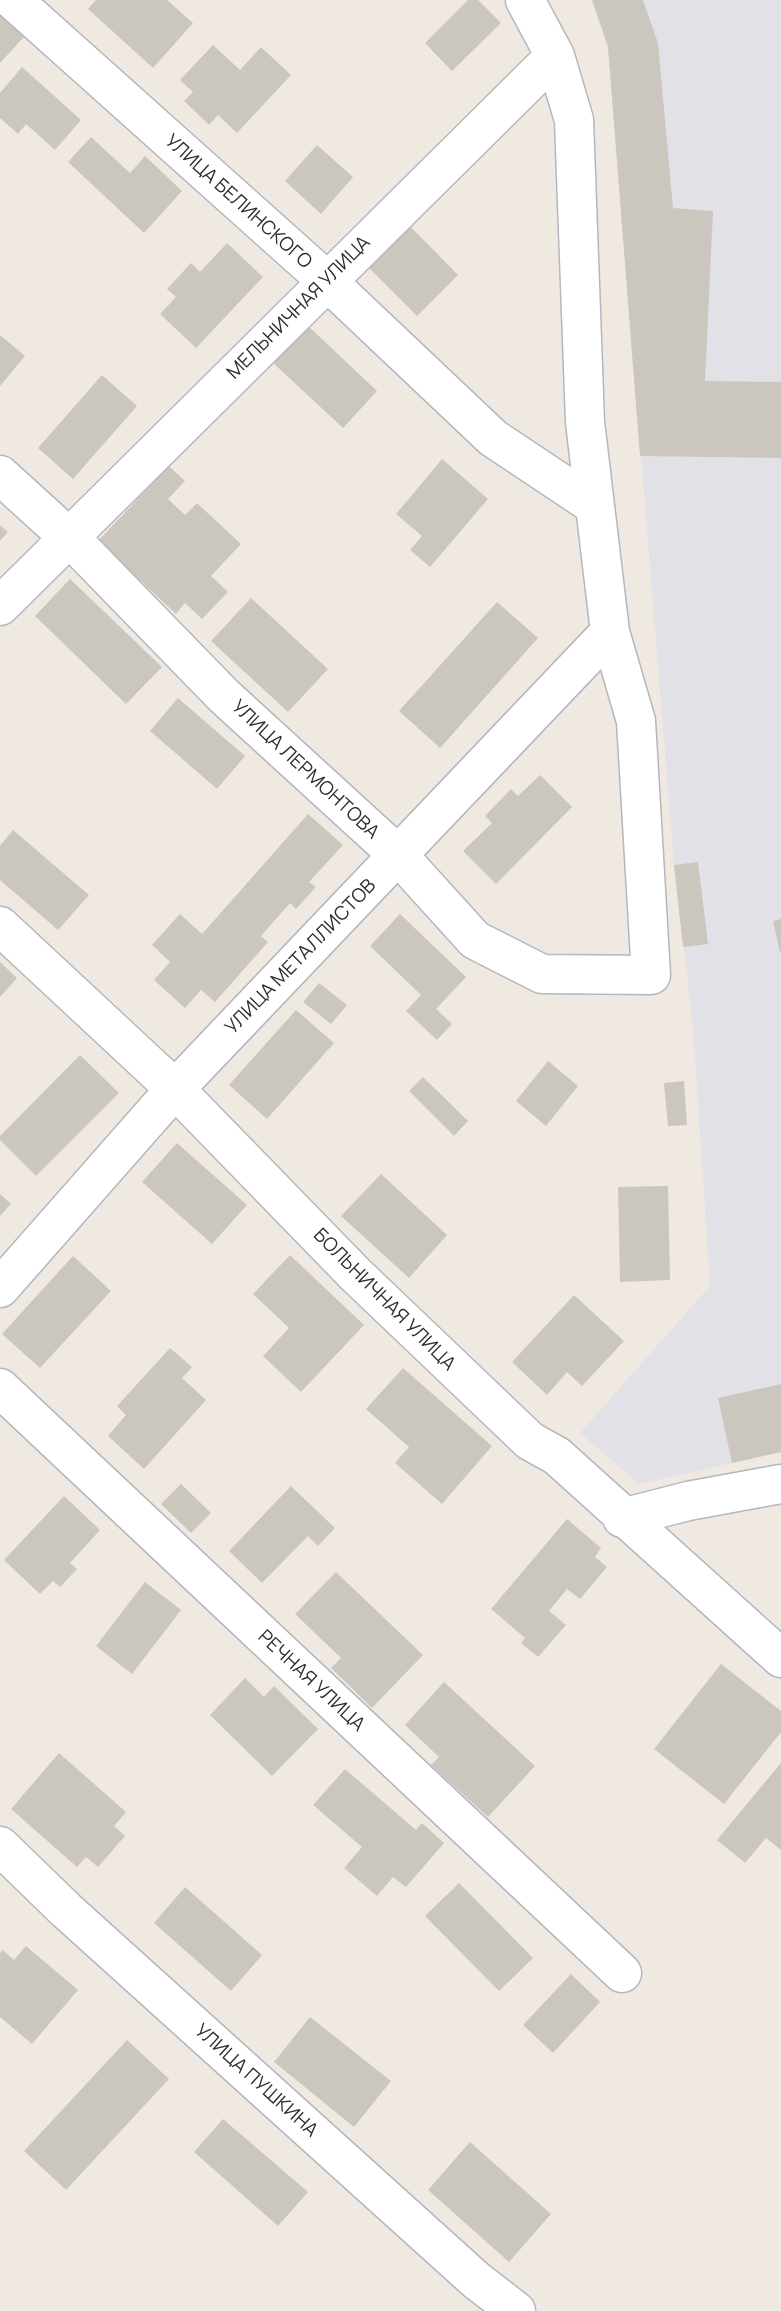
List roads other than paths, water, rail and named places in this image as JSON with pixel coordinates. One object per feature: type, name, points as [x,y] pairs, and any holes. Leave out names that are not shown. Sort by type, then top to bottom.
[{"type":"street","name":"УЛИЦА БЕЛИНСКОГО","points":[[13,0],[327,281],[493,438],[595,506]]},
{"type":"street","points":[[525,0],[555,56],[574,120],[585,422],[610,632]]},
{"type":"street","name":"МЕЛЬНИЧНАЯ УЛИЦА","points":[[0,606],[555,56]]},
{"type":"street","name":"УЛИЦА ЛЕРМОНТОВА","points":[[0,475],[68,538],[224,696],[398,855],[475,940],[542,974],[651,975],[636,721],[610,632]]},
{"type":"street","name":"УЛИЦА МЕТАЛЛИСТОВ","points":[[0,1288],[175,1089],[610,632]]},
{"type":"street","name":"БОЛЬНИЧНАЯ УЛИЦА","points":[[0,926],[175,1089],[355,1274],[530,1441],[557,1456],[622,1518],[781,1658]]},
{"type":"street","name":"РЕЧНАЯ УЛИЦА","points":[[0,1388],[622,1973]]},
{"type":"street","points":[[622,1518],[688,1501],[781,1484]]},
{"type":"street","name":"УЛИЦА ПУШКИНА","points":[[0,1846],[66,1910],[466,2271],[516,2311]]}]
